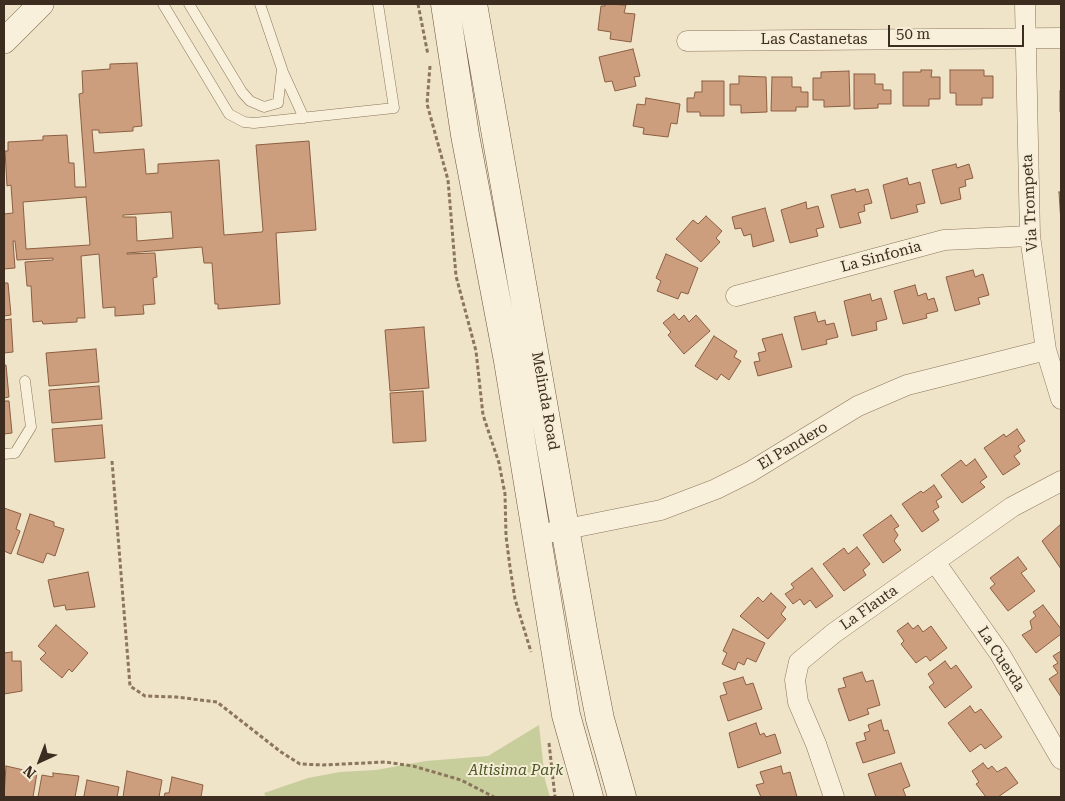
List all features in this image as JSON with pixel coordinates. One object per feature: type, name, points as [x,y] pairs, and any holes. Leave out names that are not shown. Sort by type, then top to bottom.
[{"type":"main road","name":"Melinda Road","points":[[445,4],[465,135],[508,360],[538,536],[566,715],[589,797]]},
{"type":"main road","name":"Melinda Road","points":[[473,4],[600,719],[622,797]]},
{"type":"street","points":[[4,41],[41,4]]},
{"type":"street","name":"Via Trompeta","points":[[1025,4],[1027,174],[1030,236],[1046,350],[1061,399]]},
{"type":"street","name":"Las Castanetas","points":[[686,40],[1061,38]]},
{"type":"street","name":"La Sinfonia","points":[[736,296],[944,240],[1030,236]]},
{"type":"street","name":"El Pandero","points":[[538,536],[567,528],[661,510],[707,493],[750,472],[858,406],[907,385],[1046,350]]},
{"type":"street","name":"La Flauta","points":[[834,797],[816,744],[798,702],[795,680],[799,662],[834,633],[1012,507],[1061,481]]},
{"type":"street","name":"La Cuerda","points":[[935,562],[1000,654],[1061,759]]},
{"type":"lane","points":[[163,4],[229,114],[244,122],[254,123],[392,110],[396,106],[378,4]]},
{"type":"lane","points":[[190,4],[250,101],[264,107],[278,102],[282,69]]},
{"type":"lane","points":[[260,4],[282,69],[304,118]]},
{"type":"lane","points":[[4,454],[15,453],[31,427],[24,381]]},
{"type":"path","points":[[418,4],[431,67],[428,104],[448,180],[456,276],[470,324],[483,415],[500,463],[505,494],[506,536],[515,599],[532,654]]},
{"type":"path","points":[[112,461],[130,686],[145,696],[176,697],[217,702],[281,752],[300,764],[322,765],[385,762],[413,766],[461,780],[494,797]]},
{"type":"path","points":[[549,740],[555,797]]},
{"type":"green space","name":"Altisima Park","points":[[539,725],[545,780],[550,797],[266,797],[264,793],[308,778],[340,772],[376,770],[426,761],[488,756]]},
{"type":"building","points":[[605,4],[626,5],[624,13],[635,14],[631,42],[610,39],[611,32],[598,30],[601,6],[605,6]]},
{"type":"building","points":[[633,49],[640,76],[634,77],[636,86],[615,91],[612,81],[605,82],[599,57]]},
{"type":"building","points":[[137,63],[142,126],[133,127],[133,131],[99,133],[99,130],[92,130],[94,153],[144,149],[146,174],[158,173],[158,164],[219,160],[224,235],[262,232],[263,230],[256,145],[309,141],[316,230],[276,233],[280,304],[218,309],[218,304],[215,304],[212,263],[204,263],[202,247],[127,253],[155,253],[157,277],[153,278],[155,304],[143,305],[144,314],[115,316],[115,307],[103,308],[99,254],[81,256],[85,318],[77,318],[77,322],[43,324],[42,321],[33,322],[31,286],[27,286],[25,262],[53,260],[53,258],[17,260],[15,241],[13,241],[15,268],[4,269],[4,214],[13,213],[11,185],[7,186],[5,151],[8,151],[8,142],[43,140],[43,136],[67,135],[69,163],[74,163],[75,187],[86,187],[79,94],[83,93],[82,71],[110,69],[110,64]],"holes":[[[86,197],[90,245],[26,249],[23,202]],[[171,212],[173,238],[137,241],[136,217],[123,217],[123,215]]]},
{"type":"building","points":[[921,70],[932,70],[931,77],[940,77],[940,99],[929,99],[929,106],[903,106],[903,72],[921,72]]},
{"type":"building","points":[[950,70],[984,70],[984,76],[993,76],[993,98],[982,98],[982,105],[956,105],[956,93],[950,93]]},
{"type":"building","points":[[849,71],[850,106],[824,107],[824,100],[813,100],[813,78],[821,78],[821,72]]},
{"type":"building","points":[[854,74],[875,74],[875,84],[883,84],[883,90],[891,90],[891,104],[878,104],[878,108],[854,109]]},
{"type":"building","points":[[739,76],[766,77],[767,112],[741,113],[741,105],[730,105],[730,84],[739,84]]},
{"type":"building","points":[[772,77],[792,77],[792,87],[801,87],[801,92],[808,92],[808,107],[796,107],[796,111],[771,111]]},
{"type":"building","points":[[702,81],[724,81],[724,116],[700,116],[700,112],[687,112],[687,98],[694,98],[695,92],[702,92]]},
{"type":"building","points":[[1061,91],[1061,113],[1060,112]]},
{"type":"building","points":[[646,98],[680,104],[677,124],[671,123],[668,137],[643,134],[644,128],[633,126],[637,104],[645,105]]},
{"type":"building","points":[[956,164],[957,168],[969,164],[973,178],[965,180],[966,186],[959,188],[961,199],[941,204],[932,170]]},
{"type":"building","points":[[907,178],[909,185],[920,182],[925,203],[916,205],[918,212],[891,219],[883,185]]},
{"type":"building","points":[[855,189],[856,192],[868,189],[872,203],[864,205],[865,211],[858,213],[861,223],[840,228],[831,195]]},
{"type":"building","points":[[1059,192],[1061,192],[1061,223]]},
{"type":"building","points":[[806,202],[807,209],[818,206],[824,227],[816,229],[818,236],[790,243],[781,210]]},
{"type":"building","points":[[765,208],[774,241],[753,247],[751,234],[744,236],[741,228],[735,229],[732,217]]},
{"type":"building","points":[[706,216],[722,231],[716,238],[720,242],[701,262],[676,239],[693,220],[698,224]]},
{"type":"building","points":[[666,254],[698,268],[688,294],[681,292],[678,299],[657,291],[661,281],[656,278]]},
{"type":"building","points":[[973,270],[975,277],[983,274],[989,295],[978,298],[980,304],[955,311],[946,277]]},
{"type":"building","points":[[4,283],[8,283],[11,315],[4,316]]},
{"type":"building","points":[[915,285],[918,296],[926,293],[928,300],[934,298],[938,311],[926,314],[927,318],[903,324],[894,291]]},
{"type":"building","points":[[870,294],[872,301],[881,298],[887,319],[876,322],[877,330],[852,336],[844,301]]},
{"type":"building","points":[[815,312],[818,322],[825,320],[826,325],[834,323],[838,337],[826,340],[827,344],[802,350],[794,317]]},
{"type":"building","points":[[674,314],[679,320],[684,315],[689,322],[696,315],[710,331],[684,354],[668,335],[671,332],[663,323]]},
{"type":"building","points":[[11,319],[13,352],[4,353],[4,320]]},
{"type":"building","points":[[424,327],[429,388],[390,391],[385,330]]},
{"type":"building","points":[[782,334],[792,367],[758,376],[754,362],[760,361],[758,353],[766,351],[762,339]]},
{"type":"building","points":[[714,336],[737,351],[734,357],[741,361],[729,380],[721,374],[717,380],[695,366]]},
{"type":"building","points":[[96,349],[99,382],[49,386],[46,353]]},
{"type":"building","points":[[4,365],[6,365],[9,397],[4,398]]},
{"type":"building","points":[[99,386],[102,419],[52,423],[49,390]]},
{"type":"building","points":[[423,391],[426,441],[393,443],[390,393]]},
{"type":"building","points":[[4,401],[9,401],[12,433],[4,434]]},
{"type":"building","points":[[102,425],[105,458],[55,462],[52,429]]},
{"type":"building","points":[[1017,429],[1025,441],[1018,446],[1021,451],[1014,456],[1020,464],[1003,475],[984,448],[1004,434],[1006,437]]},
{"type":"building","points":[[975,459],[987,477],[980,482],[985,487],[962,503],[941,475],[961,460],[966,466]]},
{"type":"building","points":[[934,485],[942,497],[936,501],[939,507],[933,511],[939,520],[922,532],[902,504]]},
{"type":"building","points":[[4,508],[21,514],[16,529],[20,531],[11,554],[4,551]]},
{"type":"building","points":[[30,514],[54,522],[54,526],[64,529],[55,556],[47,553],[43,563],[17,554]]},
{"type":"building","points":[[891,515],[899,526],[894,529],[898,535],[894,541],[901,550],[883,563],[863,535]]},
{"type":"building","points":[[1061,524],[1061,569],[1042,541]]},
{"type":"building","points":[[857,547],[870,564],[863,570],[866,575],[844,591],[823,564],[844,548],[848,554]]},
{"type":"building","points":[[1018,557],[1027,569],[1021,573],[1035,591],[1008,611],[990,588],[995,584],[990,578]]},
{"type":"building","points":[[812,568],[833,596],[816,608],[810,600],[804,605],[800,599],[793,604],[785,594],[794,588],[791,584]]},
{"type":"building","points":[[88,572],[95,607],[66,610],[65,605],[54,607],[48,580]]},
{"type":"building","points":[[771,593],[786,607],[781,614],[786,619],[768,639],[740,616],[758,597],[763,602]]},
{"type":"building","points":[[1043,605],[1061,629],[1061,634],[1036,653],[1022,635],[1032,629],[1030,621],[1036,616],[1033,612]]},
{"type":"building","points":[[908,623],[913,629],[918,625],[923,632],[931,626],[947,648],[930,661],[926,656],[916,663],[901,644],[904,641],[897,631]]},
{"type":"building","points":[[56,625],[88,653],[72,672],[69,669],[62,678],[40,659],[46,653],[38,646]]},
{"type":"building","points":[[733,629],[765,643],[756,662],[747,658],[744,665],[738,662],[735,670],[722,664],[727,653],[723,651]]},
{"type":"building","points":[[1061,651],[1061,697],[1049,679],[1058,673],[1053,666],[1058,663],[1053,656]]},
{"type":"building","points":[[12,652],[12,661],[21,661],[22,691],[4,694],[4,653]]},
{"type":"building","points":[[945,661],[951,669],[956,665],[972,687],[945,708],[929,687],[934,683],[928,674]]},
{"type":"building","points":[[862,672],[866,682],[873,680],[880,705],[867,709],[869,714],[849,721],[838,689],[846,687],[843,678]]},
{"type":"building","points":[[743,677],[746,685],[753,683],[762,709],[728,721],[720,696],[727,694],[723,683]]},
{"type":"building","points":[[970,706],[975,713],[981,709],[1002,737],[985,749],[981,744],[970,752],[948,723]]},
{"type":"building","points":[[881,720],[884,731],[888,730],[895,753],[863,763],[856,743],[866,740],[864,733],[870,731],[868,725]]},
{"type":"building","points":[[756,723],[760,735],[764,733],[766,737],[775,734],[781,753],[738,768],[729,733]]},
{"type":"building","points":[[901,763],[910,786],[903,789],[906,797],[876,797],[868,774]]},
{"type":"building","points":[[983,763],[988,769],[992,766],[997,772],[1006,767],[1018,783],[998,797],[986,797],[976,784],[979,782],[972,771]]},
{"type":"building","points":[[6,766],[37,773],[33,797],[4,797]]},
{"type":"building","points":[[781,766],[783,774],[790,772],[797,797],[761,797],[756,785],[764,783],[760,772]]},
{"type":"building","points":[[127,771],[162,780],[159,797],[123,797]]},
{"type":"building","points":[[53,773],[79,776],[75,797],[38,797],[42,775],[53,777]]},
{"type":"building","points":[[172,777],[203,785],[201,797],[164,797],[165,793],[169,793]]},
{"type":"building","points":[[87,780],[119,787],[117,797],[81,797],[84,796]]}]
